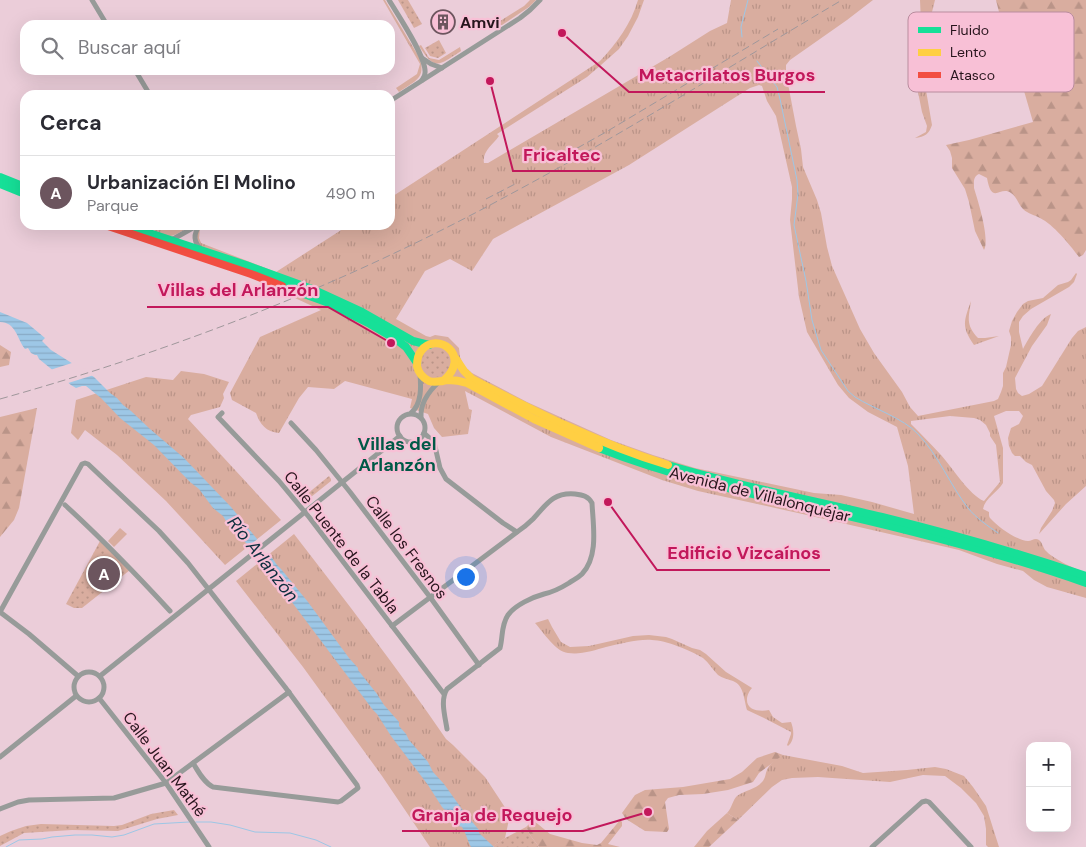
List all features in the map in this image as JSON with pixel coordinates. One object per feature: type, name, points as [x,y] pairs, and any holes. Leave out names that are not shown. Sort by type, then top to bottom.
[{"type":"street","points":[[92,0],[104,20]]},
{"type":"street","points":[[389,0],[422,58],[425,71],[422,80]]},
{"type":"street","points":[[395,98],[520,18],[540,0]]},
{"type":"street","points":[[422,58],[442,68]]},
{"type":"street","points":[[138,75],[147,90]]},
{"type":"street","points":[[0,177],[20,185]]},
{"type":"street","points":[[0,184],[20,192]]},
{"type":"street","points":[[120,230],[251,274],[326,302],[397,340],[412,353],[420,373],[420,393],[416,409],[411,414]]},
{"type":"street","points":[[139,230],[312,289],[362,312],[413,342],[429,345],[441,344],[447,347],[454,356],[455,368],[448,378],[432,389],[425,399],[421,418]]},
{"type":"street","points":[[168,240],[190,230]]},
{"type":"street","points":[[196,230],[196,244],[204,252]]},
{"type":"street","points":[[417,363],[420,352],[429,345]]},
{"type":"street","name":"Avenida de Villalonquéjar","points":[[454,356],[472,379],[544,417],[627,452],[696,473],[965,538],[1086,576]]},
{"type":"street","points":[[420,373],[428,380],[441,381]]},
{"type":"street","name":"Avenida de Villalonquéjar","points":[[441,381],[456,380],[467,383],[534,419],[583,442],[668,472],[1013,558],[1086,583]]},
{"type":"street","name":"Calle Puente de la Tabla","points":[[222,413],[218,417],[279,481],[305,512],[444,694]]},
{"type":"street","points":[[411,414],[418,415],[421,418],[425,425],[422,437],[415,441],[406,441],[400,436],[398,423],[403,416],[411,414]]},
{"type":"street","name":"Calle los Fresnos","points":[[291,426],[316,450],[342,482],[430,597],[479,665]]},
{"type":"street","points":[[424,433],[434,442],[440,468],[446,479],[517,532]]},
{"type":"street","points":[[100,676],[400,436]]},
{"type":"street","points":[[78,676],[0,612],[78,470],[85,463],[115,488],[159,531],[188,563],[289,692],[358,785],[358,789],[341,802],[213,787],[208,785],[193,763]]},
{"type":"street","points":[[392,626],[531,521],[550,500],[557,496],[570,494],[583,495],[591,500],[594,539],[592,553],[585,569],[578,577],[566,585],[531,598],[509,613],[504,625],[500,648],[447,689],[444,694],[447,729]]},
{"type":"street","points":[[65,505],[126,562],[170,611]]},
{"type":"street","points":[[91,671],[100,676],[104,690],[99,698],[90,702],[76,696],[74,684],[78,676],[84,672],[91,671]]},
{"type":"street","points":[[0,808],[29,800],[114,798],[166,783],[289,692]]},
{"type":"street","points":[[0,757],[76,696]]},
{"type":"street","name":"Calle Juan Mathé","points":[[99,698],[166,783],[210,847]]},
{"type":"street","points":[[872,847],[922,802],[926,801],[971,847]]},
{"type":"green space","points":[[383,0],[385,0],[419,57],[422,70],[414,82],[399,92],[396,88],[417,74],[420,64]]},
{"type":"green space","points":[[398,0],[408,0],[422,24],[414,28]]},
{"type":"green space","points":[[530,0],[536,0],[502,25],[497,23],[524,6]]},
{"type":"green space","points":[[638,0],[644,0],[638,17],[619,49],[587,77],[497,134],[499,136],[488,148],[484,163],[488,163],[710,31],[727,23],[731,0],[873,0],[790,60],[786,65],[803,167],[821,213],[832,266],[860,329],[910,407],[918,416],[998,399],[1003,386],[1003,373],[1011,345],[1009,331],[1017,312],[1023,304],[1043,298],[1058,285],[1068,282],[1077,274],[1074,282],[1069,287],[1031,309],[1019,322],[1023,349],[1039,324],[1051,314],[1047,325],[1032,346],[1015,378],[1016,389],[1022,396],[1042,386],[1072,338],[1078,331],[1086,327],[1086,486],[1066,504],[1039,534],[1055,503],[1032,465],[1020,456],[1015,456],[1012,453],[1008,438],[1011,428],[1019,424],[1023,416],[1019,411],[1006,411],[994,416],[1003,448],[1003,483],[986,502],[983,509],[989,512],[990,518],[1008,533],[1028,541],[1038,539],[1045,550],[1054,557],[1086,573],[1086,598],[1047,587],[1023,571],[959,550],[698,491],[662,480],[551,437],[465,391],[469,409],[472,410],[468,434],[442,437],[434,428],[428,414],[410,408],[412,399],[345,381],[334,389],[308,387],[299,398],[279,433],[267,429],[259,421],[256,413],[232,400],[230,393],[260,337],[321,310],[260,282],[275,273],[200,246],[197,237],[198,230],[201,243],[276,272],[341,230],[395,230],[395,195],[600,61],[623,33],[632,17]],"holes":[[[762,86],[767,101],[776,116],[792,187],[790,220],[799,297],[807,332],[838,385],[849,398],[868,412],[897,427],[908,466],[914,514],[841,495],[814,493],[695,468],[611,440],[527,402],[472,373],[464,366],[459,348],[448,337],[426,336],[396,319],[425,271],[450,259],[472,271],[493,239],[629,165],[750,88]],[[950,416],[974,418],[986,425],[996,445],[1000,482],[984,501],[967,487],[941,455],[911,424],[911,421]]]},
{"type":"green space","points":[[920,0],[935,0],[932,12],[921,12]]},
{"type":"green space","points":[[996,0],[1086,0],[1086,250],[1079,257],[1051,225],[1025,211],[1011,193],[1003,191],[994,193],[991,191],[987,178],[979,174],[975,178],[974,188],[985,229],[984,250],[975,231],[965,189],[952,168],[952,158],[946,145],[1033,122],[1024,92],[1074,92],[1074,12],[999,12]]},
{"type":"green space","points":[[439,40],[446,53],[438,58],[430,56],[425,48]]},
{"type":"green space","points":[[421,45],[429,58],[439,60],[460,47],[461,51],[442,63],[437,64],[433,63],[424,54],[419,46]]},
{"type":"green space","points":[[918,92],[926,92],[932,125],[926,134],[915,138],[926,132],[927,126]]},
{"type":"green space","points":[[154,230],[184,230],[169,236],[159,234]]},
{"type":"green space","points":[[971,301],[969,320],[971,329],[978,338],[999,336],[974,345],[965,328]]},
{"type":"green space","points":[[0,345],[11,352],[9,365],[0,367]]},
{"type":"green space","points":[[436,349],[446,353],[450,363],[446,373],[436,377],[426,373],[422,363],[426,353]]},
{"type":"green space","points":[[181,371],[204,374],[229,382],[223,394],[224,398],[220,407],[191,415],[188,419],[281,520],[225,565],[166,501],[117,455],[85,430],[78,440],[71,433],[76,400],[146,377],[173,380]]},
{"type":"green space","points":[[37,408],[19,508],[14,520],[0,537],[0,417]]},
{"type":"green space","points":[[329,476],[331,481],[306,501],[301,499]]},
{"type":"green space","points":[[120,528],[127,534],[114,547],[108,541]]},
{"type":"green space","points":[[294,534],[372,635],[446,739],[485,777],[510,815],[505,838],[492,847],[430,847],[382,776],[303,667],[236,581]]},
{"type":"green space","points":[[100,541],[130,570],[82,608],[74,608],[66,604]]},
{"type":"green space","points":[[548,619],[561,642],[570,647],[589,646],[633,636],[649,635],[666,637],[700,650],[726,672],[752,688],[747,699],[747,703],[751,708],[758,711],[769,710],[773,717],[782,723],[791,722],[792,741],[787,745],[791,732],[747,710],[743,693],[737,683],[718,675],[703,658],[692,652],[657,640],[646,640],[583,653],[563,652],[554,645],[535,623]]},
{"type":"green space","points":[[775,752],[783,755],[759,773],[753,782],[728,790],[679,795],[668,798],[665,802],[669,829],[667,832],[645,831],[626,819],[622,813],[635,795],[645,790],[683,787],[730,779],[742,772],[757,758]]},
{"type":"green space","points":[[783,755],[842,766],[863,773],[935,767],[964,776],[986,806],[999,847],[988,847],[986,845],[984,816],[976,803],[945,776],[923,775],[890,782],[818,777],[792,778],[782,780],[772,787],[738,820],[727,813],[736,797],[759,785],[764,779],[770,764]]},
{"type":"green space","points":[[174,810],[178,815],[157,819],[118,831],[72,830],[24,833],[0,846],[0,836],[26,826],[41,824],[114,826],[122,825],[151,814]]},
{"type":"green space","points":[[727,813],[738,820],[709,847],[694,847],[707,831]]},
{"type":"green space","points":[[533,820],[550,834],[597,845],[601,843],[620,820],[622,826],[608,844],[620,847],[539,847],[526,827]]},
{"type":"green space","points":[[526,827],[539,847],[493,846],[505,838]]},
{"type":"water","name":"Río Arlanzón","points":[[0,312],[27,323],[45,338],[42,341],[51,350],[94,377],[184,458],[231,507],[308,602],[384,705],[399,722],[399,726],[428,762],[433,772],[479,830],[479,833],[494,847],[471,847],[461,826],[442,807],[377,714],[261,561],[223,516],[213,508],[199,489],[154,445],[120,418],[101,398],[86,386],[76,388],[71,385],[39,359],[37,355],[31,353],[28,348],[25,349],[13,328],[0,322]]},
{"type":"pier","points":[[75,362],[94,375],[65,384],[50,370]]},
{"type":"pier","points":[[259,538],[270,552],[258,561],[247,547]]},
{"type":"waterway","points":[[742,37],[741,27],[748,0]]},
{"type":"waterway","points":[[757,61],[777,87],[780,99],[797,180],[798,194],[794,225],[812,320],[821,350],[848,391],[855,397],[904,423],[918,434],[932,452],[968,508],[998,533]]},
{"type":"waterway","points":[[6,847],[19,840],[75,835],[112,837],[124,835],[154,824],[189,822]]},
{"type":"waterway","points":[[196,822],[230,825],[255,832],[290,833],[316,840],[331,847]]},
{"type":"railway","points":[[0,399],[130,359],[258,312],[321,286],[445,229],[548,174],[633,125],[842,0]]},
{"type":"railway","points":[[556,160],[778,29]]},
{"type":"railway","points":[[486,199],[517,183]]},
{"type":"traffic: fast","points":[[0,177],[20,185]]},
{"type":"traffic: fast","points":[[0,184],[20,192]]},
{"type":"traffic: fast","points":[[140,230],[312,289],[362,312],[413,341],[429,345]]},
{"type":"traffic: fast","points":[[282,286],[326,302],[370,324],[406,347],[417,363]]},
{"type":"traffic: fast","points":[[599,448],[690,478],[936,537],[1026,563],[1086,583]]},
{"type":"traffic: fast","points":[[668,465],[694,473],[934,530],[1086,576]]},
{"type":"traffic: slow","points":[[443,381],[451,372],[454,363],[453,355],[443,345],[435,343],[428,345],[421,351],[417,364],[420,373],[427,380],[434,382],[453,380],[467,383],[534,419],[599,448]]},
{"type":"traffic: slow","points":[[456,359],[472,379],[593,437],[642,457],[668,465]]},
{"type":"traffic: jam","points":[[120,230],[282,286]]},
{"type":"place","name":"Amvi","points":[[443,22]]},
{"type":"place","name":"Metacrilatos Burgos","points":[[562,33]]},
{"type":"place","name":"Fricaltec","points":[[490,81]]},
{"type":"place","name":"Villas del Arlanzón","points":[[391,343]]},
{"type":"place","name":"Edificio Vizcaínos","points":[[608,502]]},
{"type":"place","name":"Urbanización El Molino","points":[[104,574]]},
{"type":"place","name":"Granja de Requejo","points":[[648,812]]},
{"type":"district","name":"Villas del Arlanzón","points":[[397,454]]}]
